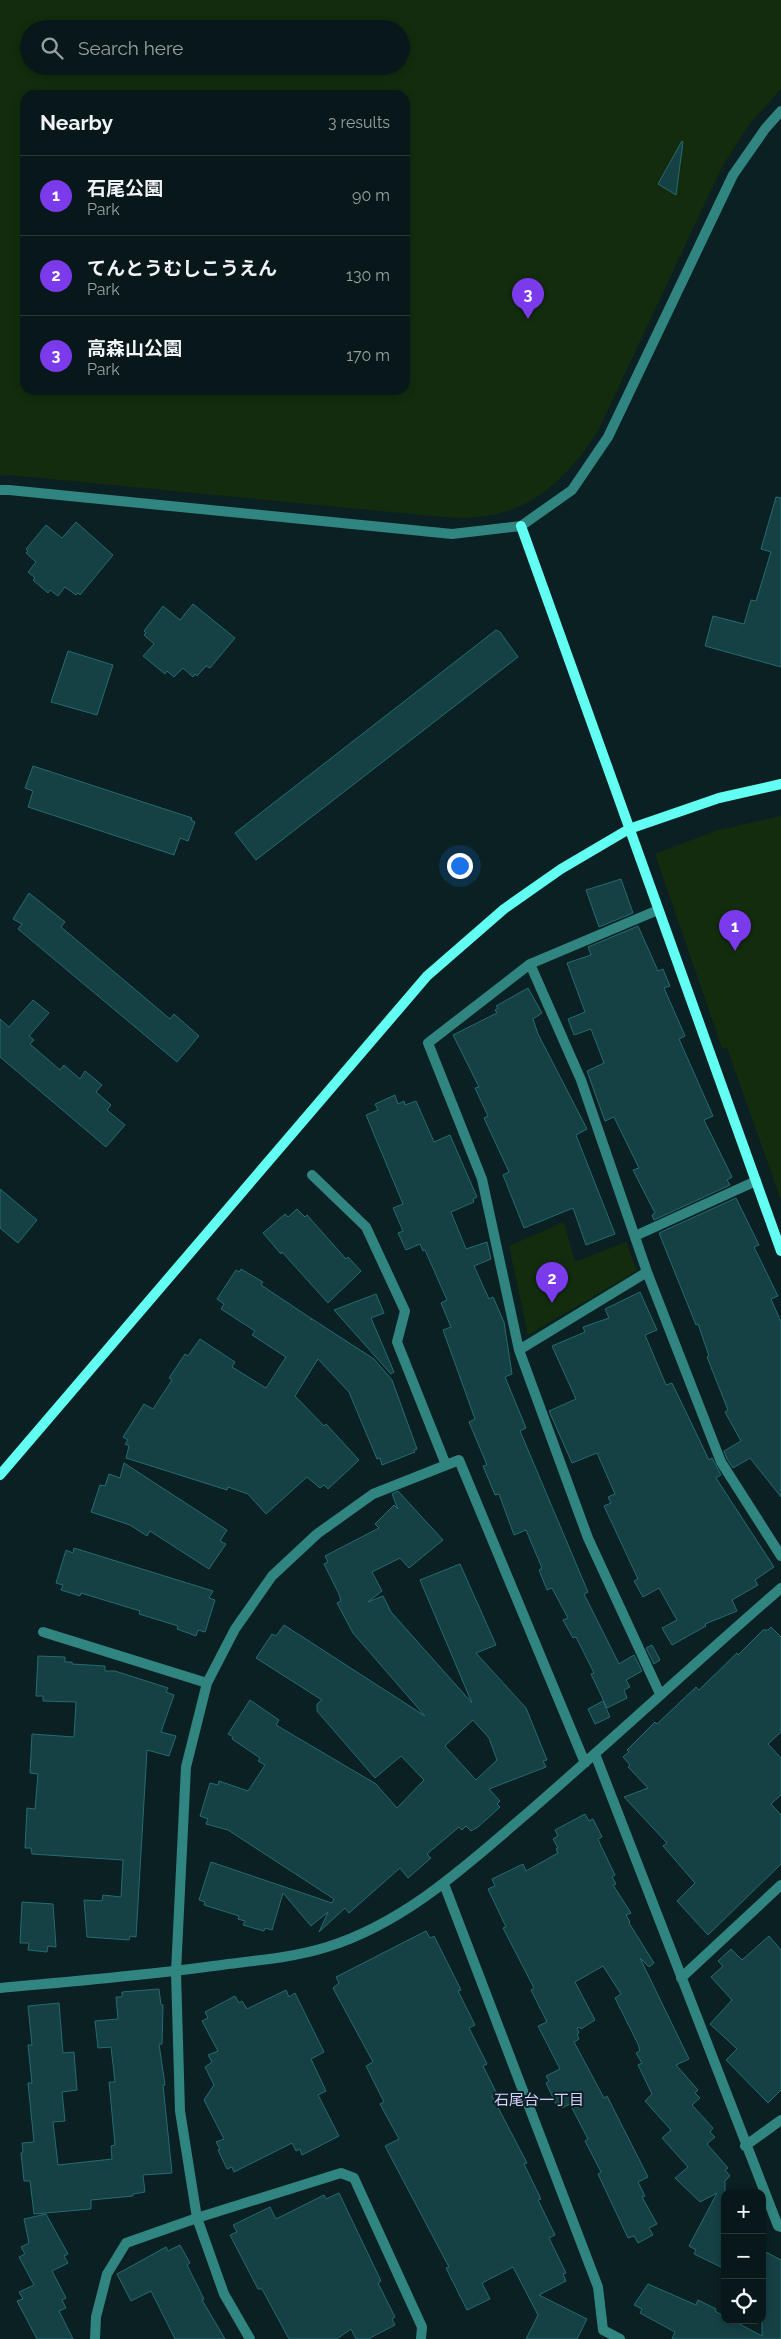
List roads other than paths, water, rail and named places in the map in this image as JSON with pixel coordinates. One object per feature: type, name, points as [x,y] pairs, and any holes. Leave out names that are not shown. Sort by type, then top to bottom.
[{"type":"street","points":[[0,490],[452,534],[521,526],[572,490],[608,437],[733,175],[765,129],[781,110]]},
{"type":"street","points":[[521,526],[781,1251]]},
{"type":"street","points":[[0,1475],[427,976],[504,909],[561,868],[629,829],[719,798],[781,784]]},
{"type":"street","points":[[658,910],[530,964],[428,1043],[482,1179],[518,1350],[588,1538],[660,1694]]},
{"type":"street","points":[[530,964],[581,1080],[647,1272],[721,1462],[781,1556]]},
{"type":"street","points":[[312,1175],[366,1226],[405,1311],[396,1342],[446,1465]]},
{"type":"street","points":[[635,1236],[756,1181]]},
{"type":"street","points":[[518,1350],[647,1272]]},
{"type":"street","points":[[250,2339],[224,2294],[197,2218],[180,2111],[176,1972],[186,1767],[207,1683],[235,1629],[272,1576],[306,1544],[373,1494],[459,1460],[585,1763]]},
{"type":"street","points":[[0,1988],[176,1972],[268,1959],[327,1947],[382,1924],[444,1884],[585,1763],[660,1694],[781,1588]]},
{"type":"street","points":[[43,1632],[207,1683]]},
{"type":"street","points":[[595,1754],[746,2146],[778,2226],[781,2227]]},
{"type":"street","points":[[444,1884],[598,2287],[600,2335],[620,2339]]},
{"type":"street","points":[[681,1978],[781,1885]]},
{"type":"street","points":[[746,2146],[781,2120]]},
{"type":"street","points":[[95,2339],[96,2317],[107,2274],[126,2243],[197,2218],[341,2173],[354,2178],[422,2327],[421,2339]]},
{"type":"place","name":"高森山公園","points":[[528,319]]},
{"type":"place","name":"石尾公園","points":[[735,951]]},
{"type":"place","name":"てんとうむしこうえん","points":[[552,1303]]},
{"type":"district","name":"石尾台一丁目","points":[[539,2100]]}]
